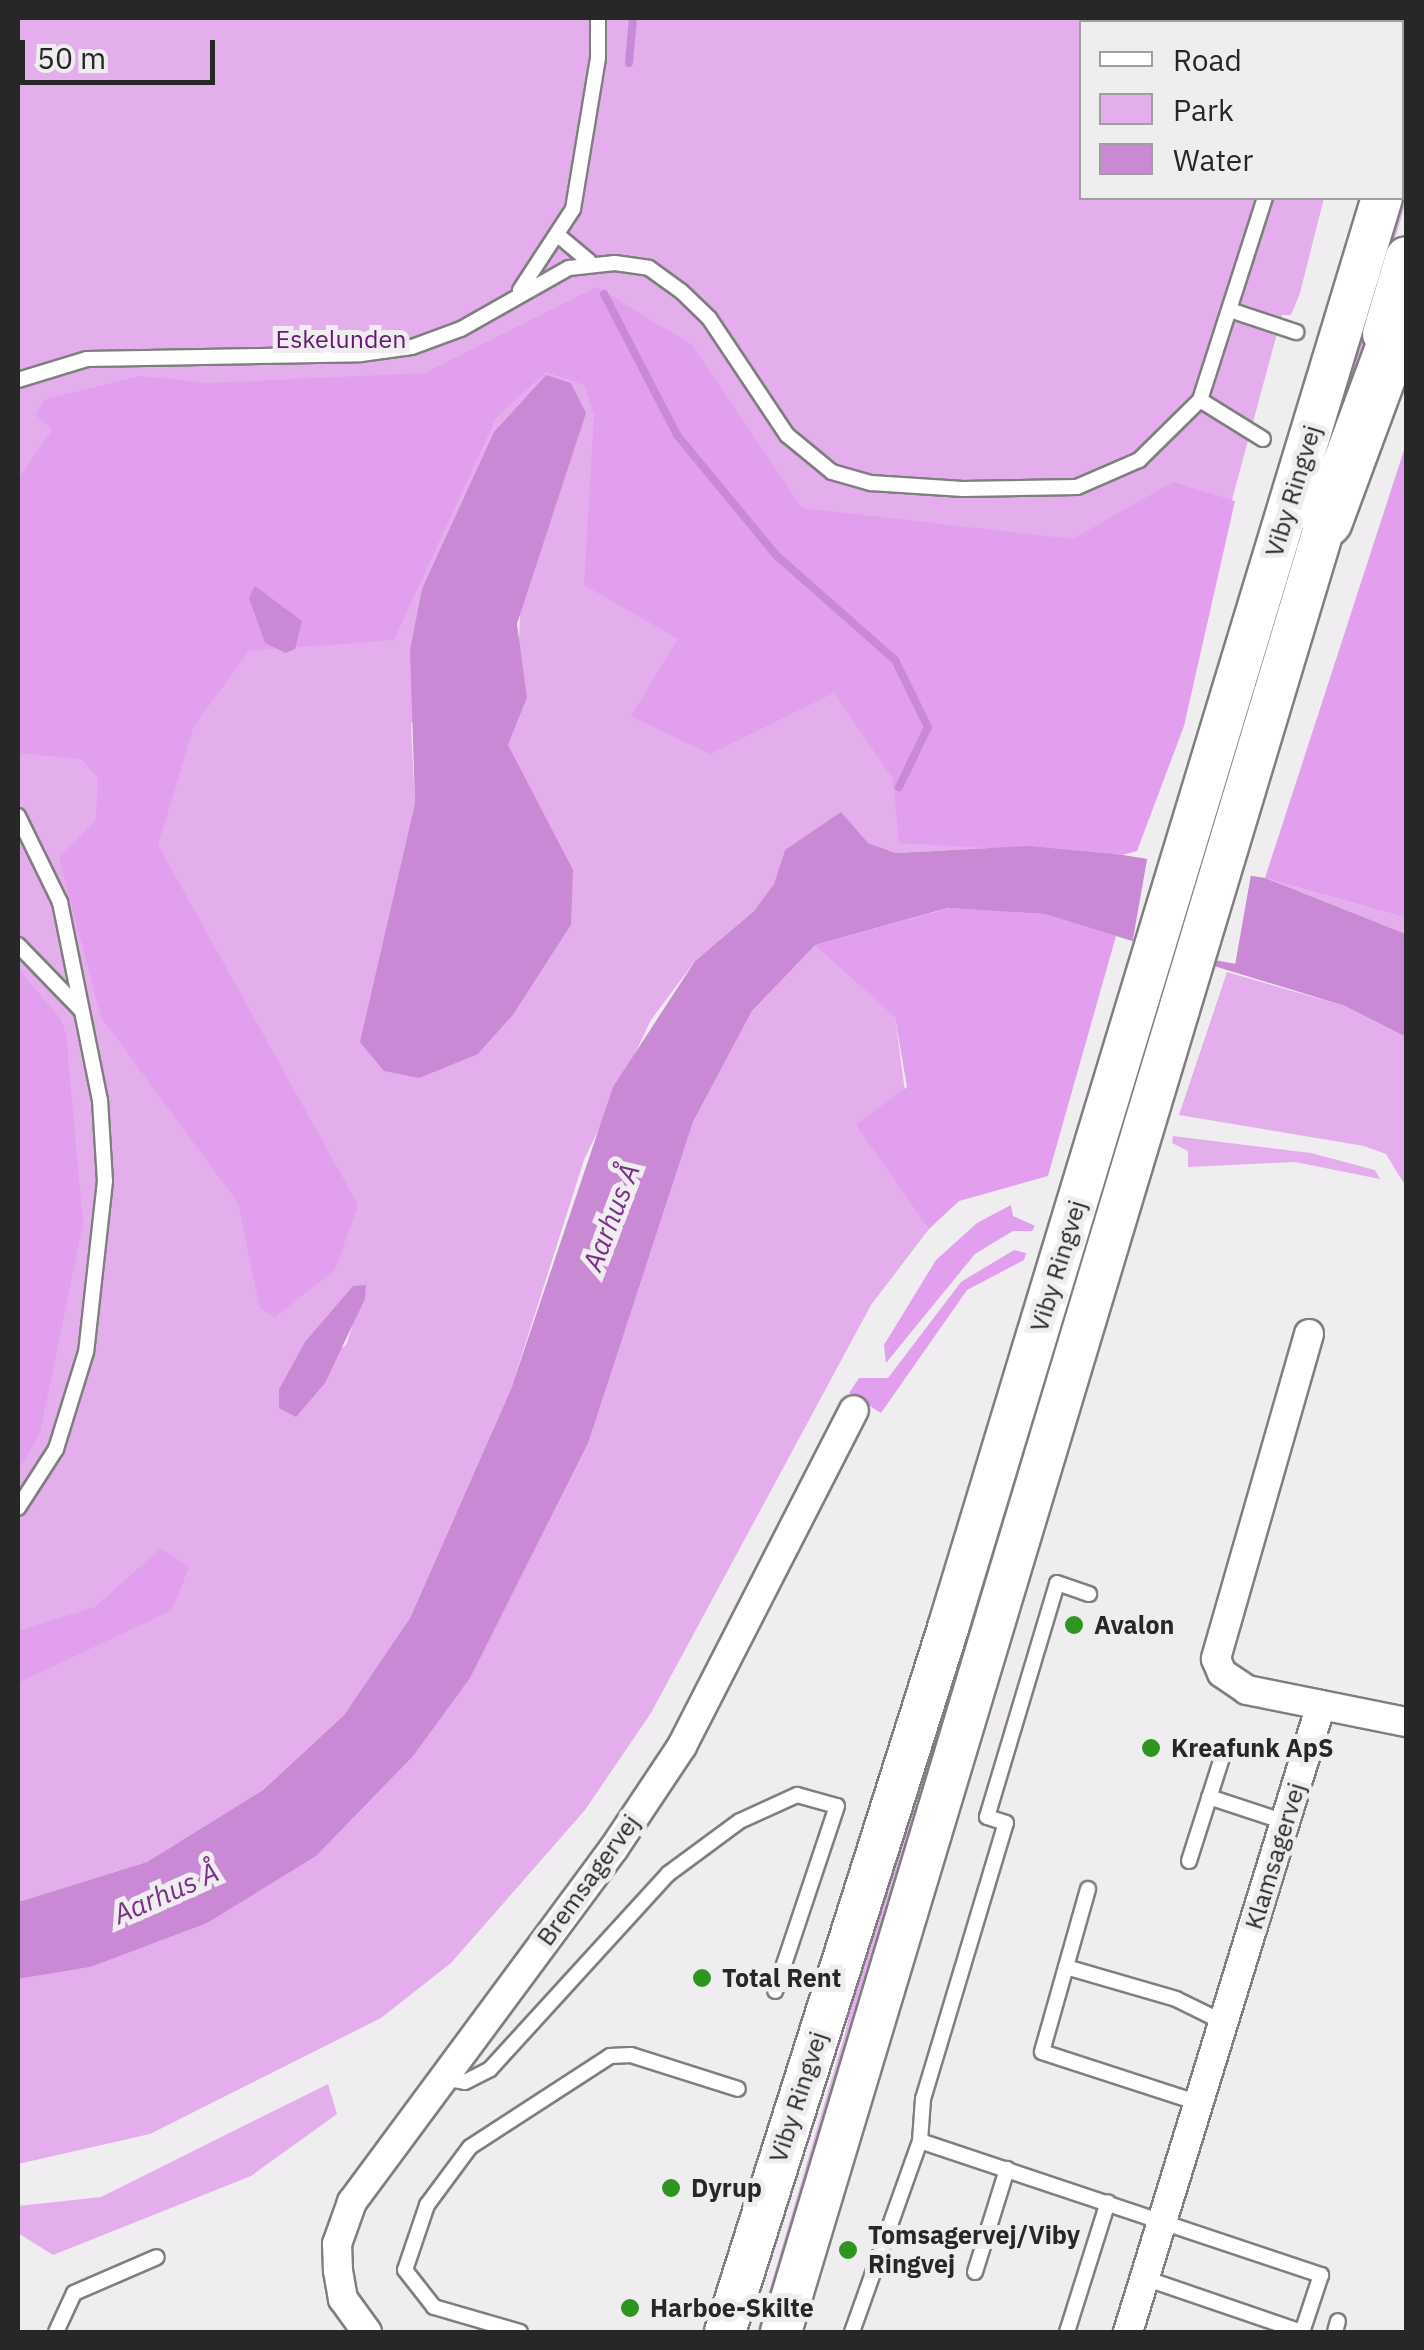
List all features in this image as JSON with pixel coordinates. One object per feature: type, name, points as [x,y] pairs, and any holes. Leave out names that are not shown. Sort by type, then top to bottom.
[{"type":"highway","points":[[1327,521],[1406,308]]},
{"type":"main road","points":[[1230,702],[1272,488],[1357,200]]},
{"type":"main road","name":"Viby Ringvej","points":[[780,2332],[1172,961],[1183,852],[1381,200]]},
{"type":"main road","name":"Viby Ringvej","points":[[725,2332],[1172,961],[1221,863],[1406,257]]},
{"type":"street","points":[[1309,1334],[1216,1659],[1222,1673],[1248,1690],[1406,1722]]},
{"type":"street","name":"Bremsagervej","points":[[366,2332],[343,2298],[337,2244],[363,2183],[614,1848],[682,1746],[854,1410]]},
{"type":"street","name":"Klamsagervej","points":[[1128,2332],[1321,1704]]},
{"type":"lane","points":[[514,298],[559,236],[573,209],[585,157],[598,18]]},
{"type":"lane","points":[[559,236],[590,261],[649,268],[681,290],[708,318],[804,454],[851,479],[963,489],[1077,486],[1139,460],[1200,400],[1264,200]]},
{"type":"lane","points":[[18,380],[87,359],[361,354],[412,347],[590,261]]},
{"type":"lane","points":[[1230,310],[1296,332]]},
{"type":"lane","points":[[1200,400],[1263,439]]},
{"type":"lane","points":[[18,816],[60,902],[100,1100],[101,1260],[86,1352],[65,1424],[43,1474],[18,1508]]},
{"type":"lane","points":[[18,945],[80,1009]]},
{"type":"lane","points":[[46,975],[72,960]]},
{"type":"lane","points":[[852,2332],[920,2141],[922,2099],[1006,1823],[988,1817],[1056,1582],[1089,1594]]},
{"type":"lane","points":[[1189,1861],[1225,1748]]},
{"type":"lane","points":[[440,2078],[465,2082],[490,2069],[635,1905],[683,1861],[740,1821],[796,1795],[837,1806],[775,1992]]},
{"type":"lane","points":[[1209,1797],[1285,1822]]},
{"type":"lane","points":[[1088,1890],[1042,2052],[1198,2103]]},
{"type":"lane","points":[[1066,1968],[1176,1999],[1223,2022]]},
{"type":"lane","points":[[515,2332],[434,2307],[405,2270],[427,2205],[470,2147],[610,2056],[631,2055],[738,2089]]},
{"type":"lane","points":[[920,2141],[1322,2276],[1302,2332],[1144,2278]]},
{"type":"lane","points":[[975,2272],[1006,2169]]},
{"type":"lane","points":[[1067,2332],[1108,2202]]},
{"type":"lane","points":[[56,2332],[74,2293],[157,2256]]},
{"type":"green space","name":"Eskelunden","points":[[18,18],[1359,18],[1079,20],[1079,200],[1323,200],[1300,293],[1291,315],[1282,315],[1137,851],[1029,846],[896,853],[868,843],[785,850],[775,884],[754,911],[695,961],[651,1020],[584,1160],[511,1389],[410,1618],[344,1715],[263,1790],[147,1862],[18,1902]],"holes":[[[520,613],[518,664],[527,698],[508,745],[571,925],[513,1015],[478,1054],[371,997],[415,803],[411,724]],[[366,1285],[346,1345],[279,1389],[302,1348]]]},
{"type":"green space","points":[[1406,178],[1406,202],[1306,534],[1198,887],[1190,885],[1399,200],[1404,200]]},
{"type":"green space","points":[[1265,878],[1406,918],[1406,934],[1350,912]]},
{"type":"green space","points":[[1175,934],[1182,936],[765,2332],[757,2332],[845,2034],[868,1934]]},
{"type":"green space","points":[[815,944],[895,1016],[921,1213],[929,1229],[871,1305],[651,1713],[585,1810],[451,1963],[381,2018],[150,2134],[18,2164],[18,1979],[91,1967],[206,1923],[589,1441],[693,1122],[752,1011]]},
{"type":"green space","points":[[1227,972],[1345,1006],[1406,1037],[1406,1187],[1386,1154],[1364,1146],[1179,1115]]},
{"type":"green space","points":[[1173,1136],[1311,1153],[1375,1170],[1380,1179],[1295,1162],[1188,1167],[1188,1151],[1172,1143]]},
{"type":"green space","points":[[328,2084],[337,2114],[251,2176],[53,2255],[18,2233],[18,2206],[101,2197]]},
{"type":"shaded area","points":[[597,287],[692,345],[802,508],[1073,539],[1173,482],[1235,501],[1184,726],[1137,851],[1122,855],[899,843],[893,779],[834,693],[710,754],[631,716],[678,639],[584,585],[594,415],[584,385],[546,372],[496,418],[394,640],[249,651],[194,726],[158,845],[358,1205],[335,1270],[275,1317],[260,1309],[238,1203],[101,1017],[59,858],[96,820],[98,778],[81,759],[18,753],[18,479],[52,430],[35,414],[46,399],[139,376],[209,383],[425,373]]},
{"type":"shaded area","points":[[1406,444],[1406,918],[1265,878]]},
{"type":"shaded area","points":[[949,908],[1044,914],[1116,936],[1048,1176],[959,1201],[929,1229],[856,1125],[907,1087],[895,1017],[815,945]]},
{"type":"shaded area","points":[[18,969],[60,1018],[66,1033],[83,1224],[40,1433],[18,1471]]},
{"type":"shaded area","points":[[1011,1205],[1013,1216],[1035,1226],[1032,1231],[1013,1231],[975,1254],[886,1363],[884,1345],[936,1260],[977,1223]]},
{"type":"shaded area","points":[[1014,1250],[1026,1253],[1024,1260],[967,1290],[881,1413],[849,1393],[859,1378],[888,1378],[961,1282]]},
{"type":"shaded area","points":[[160,1549],[189,1567],[172,1610],[18,1683],[18,1631],[95,1607]]},
{"type":"water","points":[[546,375],[571,383],[586,413],[517,624],[527,698],[508,745],[573,870],[571,925],[513,1015],[478,1054],[419,1078],[384,1071],[360,1042],[415,803],[410,650],[422,589],[494,432]]},
{"type":"water","points":[[255,586],[302,621],[295,649],[286,653],[265,643],[249,598]]},
{"type":"water","name":"Aarhus Å","points":[[841,812],[868,843],[896,853],[1029,846],[1123,855],[1265,878],[1406,934],[1406,1037],[1345,1006],[1044,914],[948,908],[815,945],[752,1011],[693,1122],[589,1441],[470,1678],[413,1756],[316,1856],[207,1923],[91,1967],[18,1979],[18,1902],[147,1862],[263,1790],[344,1715],[410,1618],[511,1389],[613,1087],[695,961],[754,911],[774,884],[785,850]]},
{"type":"water","points":[[366,1285],[365,1299],[325,1383],[296,1417],[279,1408],[279,1389],[305,1342],[353,1286]]},
{"type":"pier","points":[[1148,854],[1251,872],[1235,964],[1132,946]]},
{"type":"waterway","points":[[629,63],[633,18]]},
{"type":"waterway","points":[[604,294],[677,435],[776,555],[895,660],[928,727],[899,787]]},
{"type":"place","name":"Avalon","points":[[1074,1625]]},
{"type":"place","name":"Kreafunk ApS","points":[[1151,1748]]},
{"type":"place","name":"Total Rent","points":[[702,1978]]},
{"type":"place","name":"Dyrup","points":[[671,2188]]},
{"type":"place","name":"Tomsagervej/Viby Ringvej","points":[[848,2250]]},
{"type":"place","name":"Harboe-Skilte","points":[[630,2308]]}]
